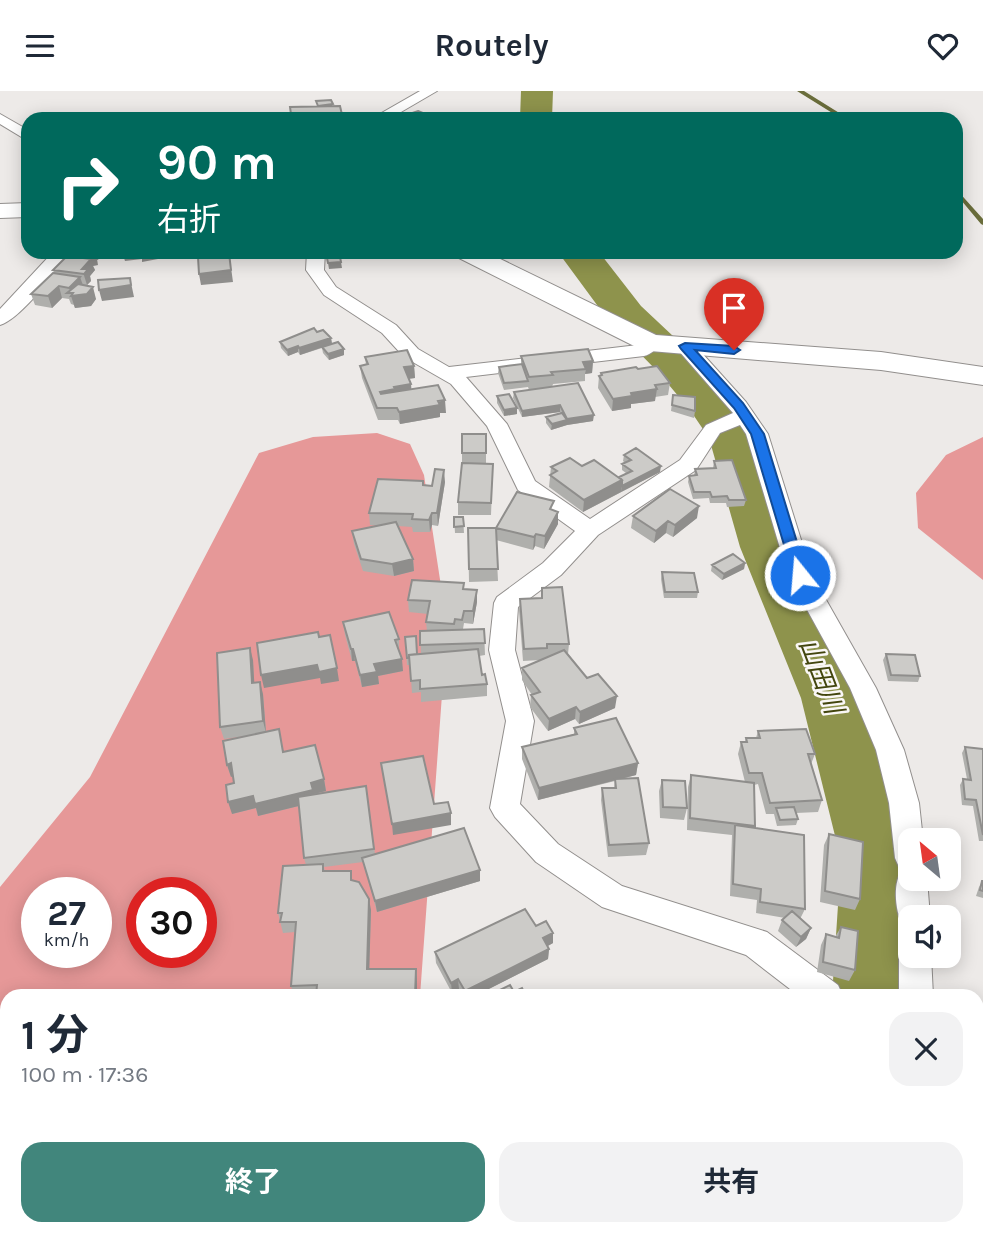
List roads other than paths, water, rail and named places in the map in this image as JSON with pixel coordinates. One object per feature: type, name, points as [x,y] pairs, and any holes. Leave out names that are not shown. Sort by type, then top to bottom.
[{"type":"street","points":[[392,112],[430,91]]},
{"type":"street","points":[[0,118],[21,132]]},
{"type":"street","points":[[0,211],[21,210]]},
{"type":"street","points":[[0,319],[18,303],[56,259]]},
{"type":"street","points":[[315,259],[314,270],[330,291],[389,329],[411,353],[458,380],[497,424],[526,485],[590,530]]},
{"type":"street","points":[[480,259],[650,342],[881,362],[983,376]]},
{"type":"street","points":[[446,373],[644,350],[650,342]]},
{"type":"street","points":[[685,346],[745,415],[757,434],[800,575],[863,688],[890,750],[904,803],[907,828]]},
{"type":"street","points":[[745,415],[713,429],[688,465],[590,530],[552,569],[506,603],[502,650],[520,721],[505,808],[547,853],[613,897],[756,943],[817,989]]},
{"type":"street","points":[[915,968],[916,989]]},
{"type":"waterway","name":"山田川","points":[[536,112],[537,91]]},
{"type":"waterway","points":[[800,91],[834,112]]},
{"type":"waterway","points":[[963,199],[983,223]]},
{"type":"waterway","name":"山田川","points":[[583,259],[626,315],[674,362],[708,401],[734,438],[768,547],[833,698],[877,860],[871,989]]}]
